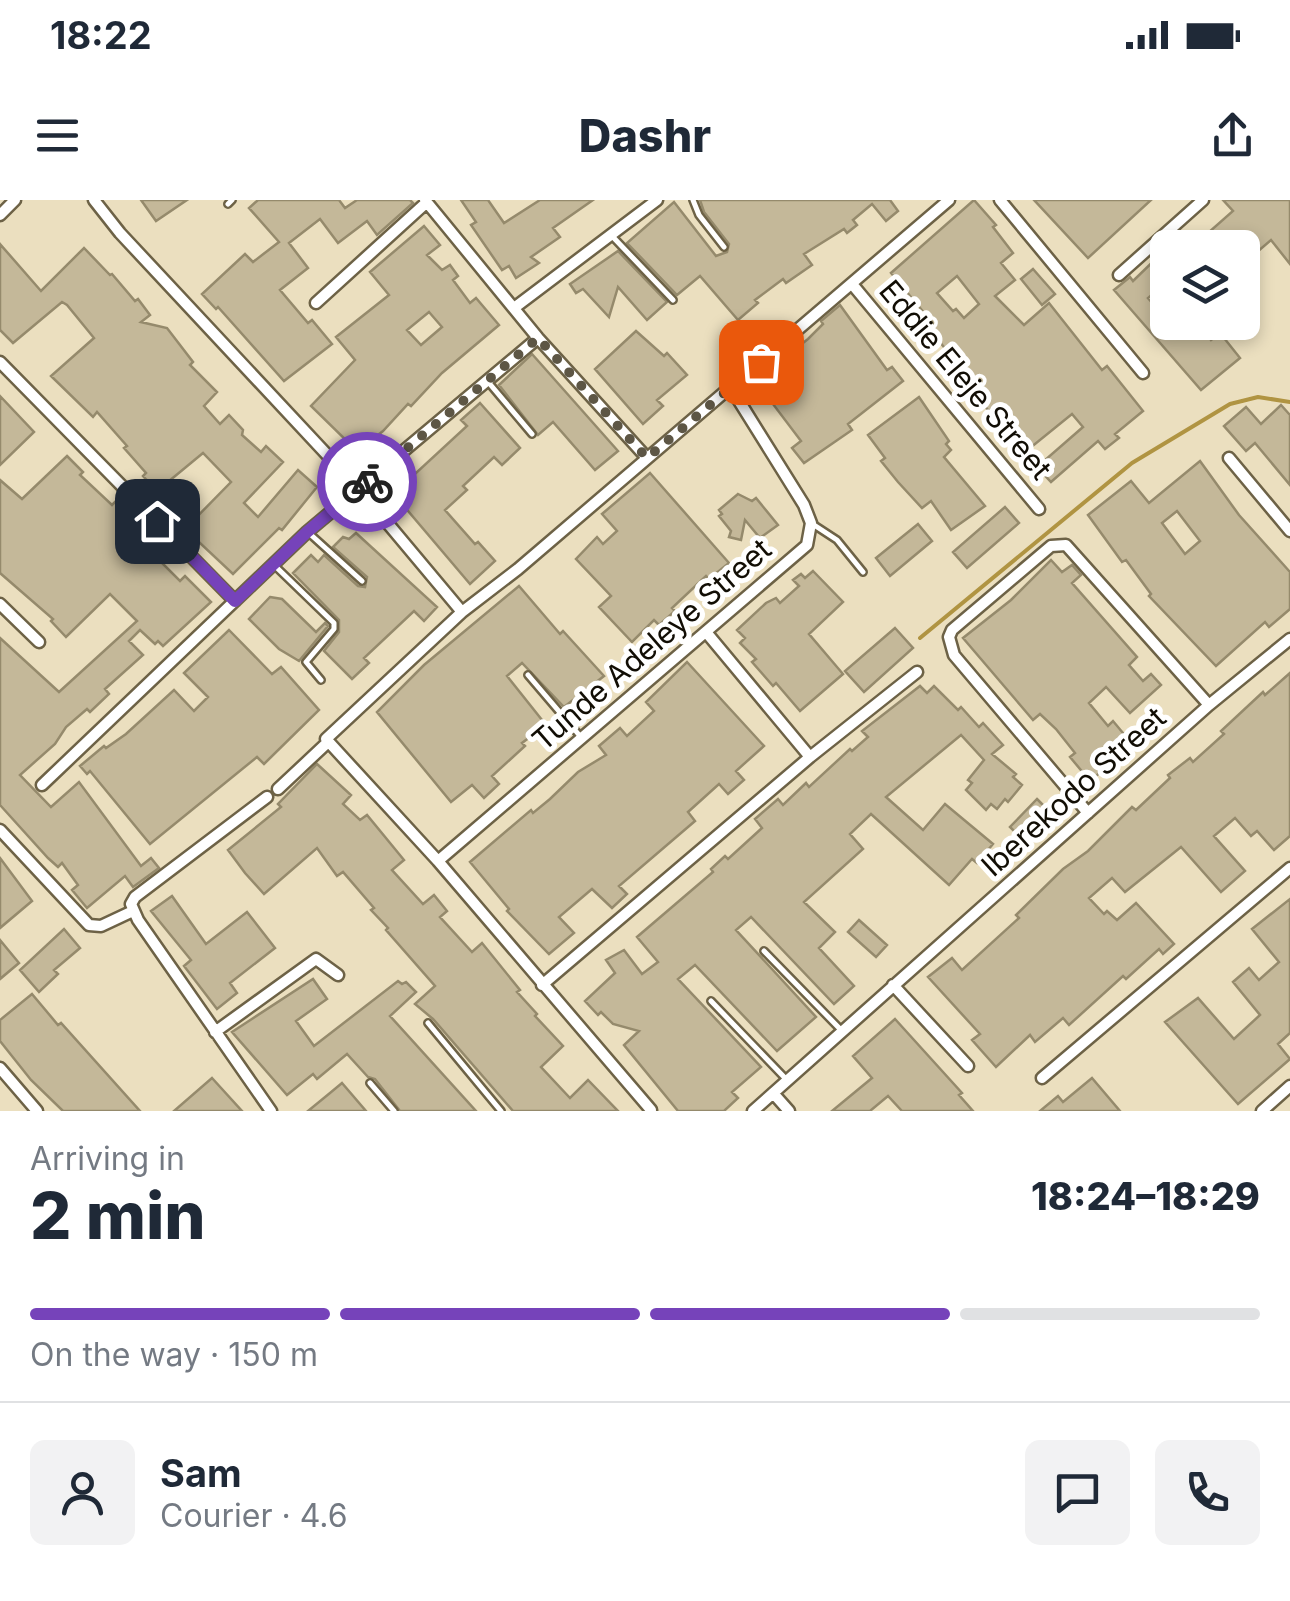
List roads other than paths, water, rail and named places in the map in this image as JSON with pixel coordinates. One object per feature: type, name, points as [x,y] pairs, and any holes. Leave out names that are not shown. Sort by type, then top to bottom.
[{"type":"street","points":[[0,214],[15,200]]},
{"type":"street","points":[[94,200],[120,233],[359,489],[462,612]]},
{"type":"street","points":[[514,308],[657,200]]},
{"type":"street","points":[[278,789],[327,743],[328,734],[462,612],[949,200]]},
{"type":"street","points":[[1000,200],[1143,372]]},
{"type":"street","points":[[1119,275],[1203,200]]},
{"type":"street","points":[[316,302],[426,201],[538,338],[647,458]]},
{"type":"street","name":"Eddie Eleje Street","points":[[852,284],[1039,509]]},
{"type":"street","points":[[42,785],[307,532],[538,338]]},
{"type":"street","points":[[0,362],[235,601]]},
{"type":"street","points":[[731,388],[812,523]]},
{"type":"street","points":[[1229,458],[1290,531]]},
{"type":"street","name":"Tunde Adeleye Street","points":[[438,861],[807,545],[812,523]]},
{"type":"street","points":[[1088,813],[954,655],[949,638],[952,630],[1051,546],[1066,544],[1209,704]]},
{"type":"street","points":[[0,604],[39,642]]},
{"type":"street","points":[[706,632],[810,757]]},
{"type":"street","name":"Iberekodo Street","points":[[753,1111],[1209,704],[1290,638]]},
{"type":"street","points":[[542,986],[810,757],[917,672]]},
{"type":"street","points":[[327,743],[438,861],[651,1110]]},
{"type":"street","points":[[267,797],[135,897],[133,912],[271,1111]]},
{"type":"street","points":[[0,830],[89,925],[101,926],[133,912]]},
{"type":"street","points":[[1042,1078],[1290,868]]},
{"type":"street","points":[[215,1032],[316,959],[338,975]]},
{"type":"street","points":[[894,985],[968,1066]]},
{"type":"street","points":[[0,1068],[37,1111]]},
{"type":"street","points":[[1262,1111],[1290,1086]]},
{"type":"street","points":[[773,1094],[789,1111]]},
{"type":"lane","points":[[694,200],[699,215],[724,247]]},
{"type":"lane","points":[[610,235],[673,300]]},
{"type":"lane","points":[[487,381],[532,434]]},
{"type":"lane","points":[[812,523],[837,540],[864,572]]},
{"type":"lane","points":[[307,532],[362,581]]},
{"type":"lane","points":[[274,564],[334,623],[334,629],[306,662],[321,680]]},
{"type":"lane","points":[[528,675],[582,738]]},
{"type":"lane","points":[[764,950],[842,1031]]},
{"type":"lane","points":[[712,1001],[787,1081]]},
{"type":"lane","points":[[428,1023],[501,1111]]},
{"type":"lane","points":[[370,1083],[394,1111]]},
{"type":"waterway","points":[[920,638],[1132,463],[1230,404],[1258,397],[1290,402]]}]
